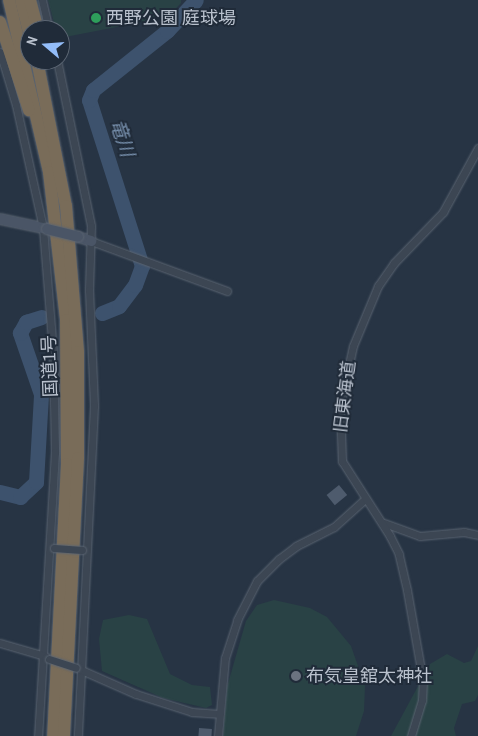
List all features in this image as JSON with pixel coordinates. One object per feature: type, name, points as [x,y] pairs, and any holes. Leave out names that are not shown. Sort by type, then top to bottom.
[{"type":"highway","name":"国道1号","points":[[9,0],[60,206],[69,388],[53,736]]},
{"type":"highway","points":[[21,0],[26,20]]},
{"type":"highway","points":[[30,0],[35,20]]},
{"type":"highway","points":[[0,22],[27,103],[49,198],[60,206],[70,188],[46,70]]},
{"type":"highway","name":"国道1号","points":[[38,70],[74,283],[80,389],[64,736]]},
{"type":"street","points":[[42,0],[47,20]]},
{"type":"street","points":[[0,52],[16,105],[45,228],[55,397],[55,452],[46,657],[38,736]]},
{"type":"street","points":[[59,70],[90,213],[92,241],[88,290],[94,406],[79,669],[78,736]]},
{"type":"street","name":"旧東海道","points":[[411,736],[420,708],[423,681],[399,554],[383,523],[342,461],[339,444],[344,378],[353,346],[384,278],[443,212],[478,148]]},
{"type":"street","points":[[0,218],[92,241],[227,291]]},
{"type":"street","points":[[218,736],[225,658],[237,620],[257,581],[284,554],[334,527],[366,499]]},
{"type":"street","points":[[383,523],[420,536],[464,532],[478,535]]},
{"type":"street","points":[[51,547],[86,550]]},
{"type":"street","points":[[0,643],[79,669],[136,694],[192,712],[219,714]]},
{"type":"green space","points":[[48,0],[181,0],[181,3],[168,17],[70,36],[70,20],[53,20]]},
{"type":"green space","name":"布気皇舘太神社","points":[[274,600],[310,608],[327,617],[351,646],[365,686],[364,711],[356,736],[223,736],[227,687],[246,621],[257,605]]},
{"type":"green space","points":[[129,615],[147,619],[170,674],[192,685],[210,687],[212,705],[206,708],[163,698],[102,671],[99,639],[103,620]]},
{"type":"green space","points":[[478,646],[478,695],[475,701],[462,704],[454,728],[456,736],[391,736],[430,664],[447,654],[464,663],[471,661]]},
{"type":"building","points":[[339,485],[347,495],[335,505],[327,495]]},
{"type":"building","points":[[199,728],[212,729],[211,736],[198,736]]},
{"type":"waterway","name":"竜川","points":[[102,313],[119,306],[135,285],[142,266],[89,100],[93,90],[167,31],[196,0]]},
{"type":"waterway","name":"竜川","points":[[0,492],[20,497],[36,482],[41,394],[20,333],[26,322],[41,317]]},
{"type":"place","name":"西野公園 庭球場","points":[[96,18]]},
{"type":"place","name":"布気皇舘太神社","points":[[296,676]]}]
